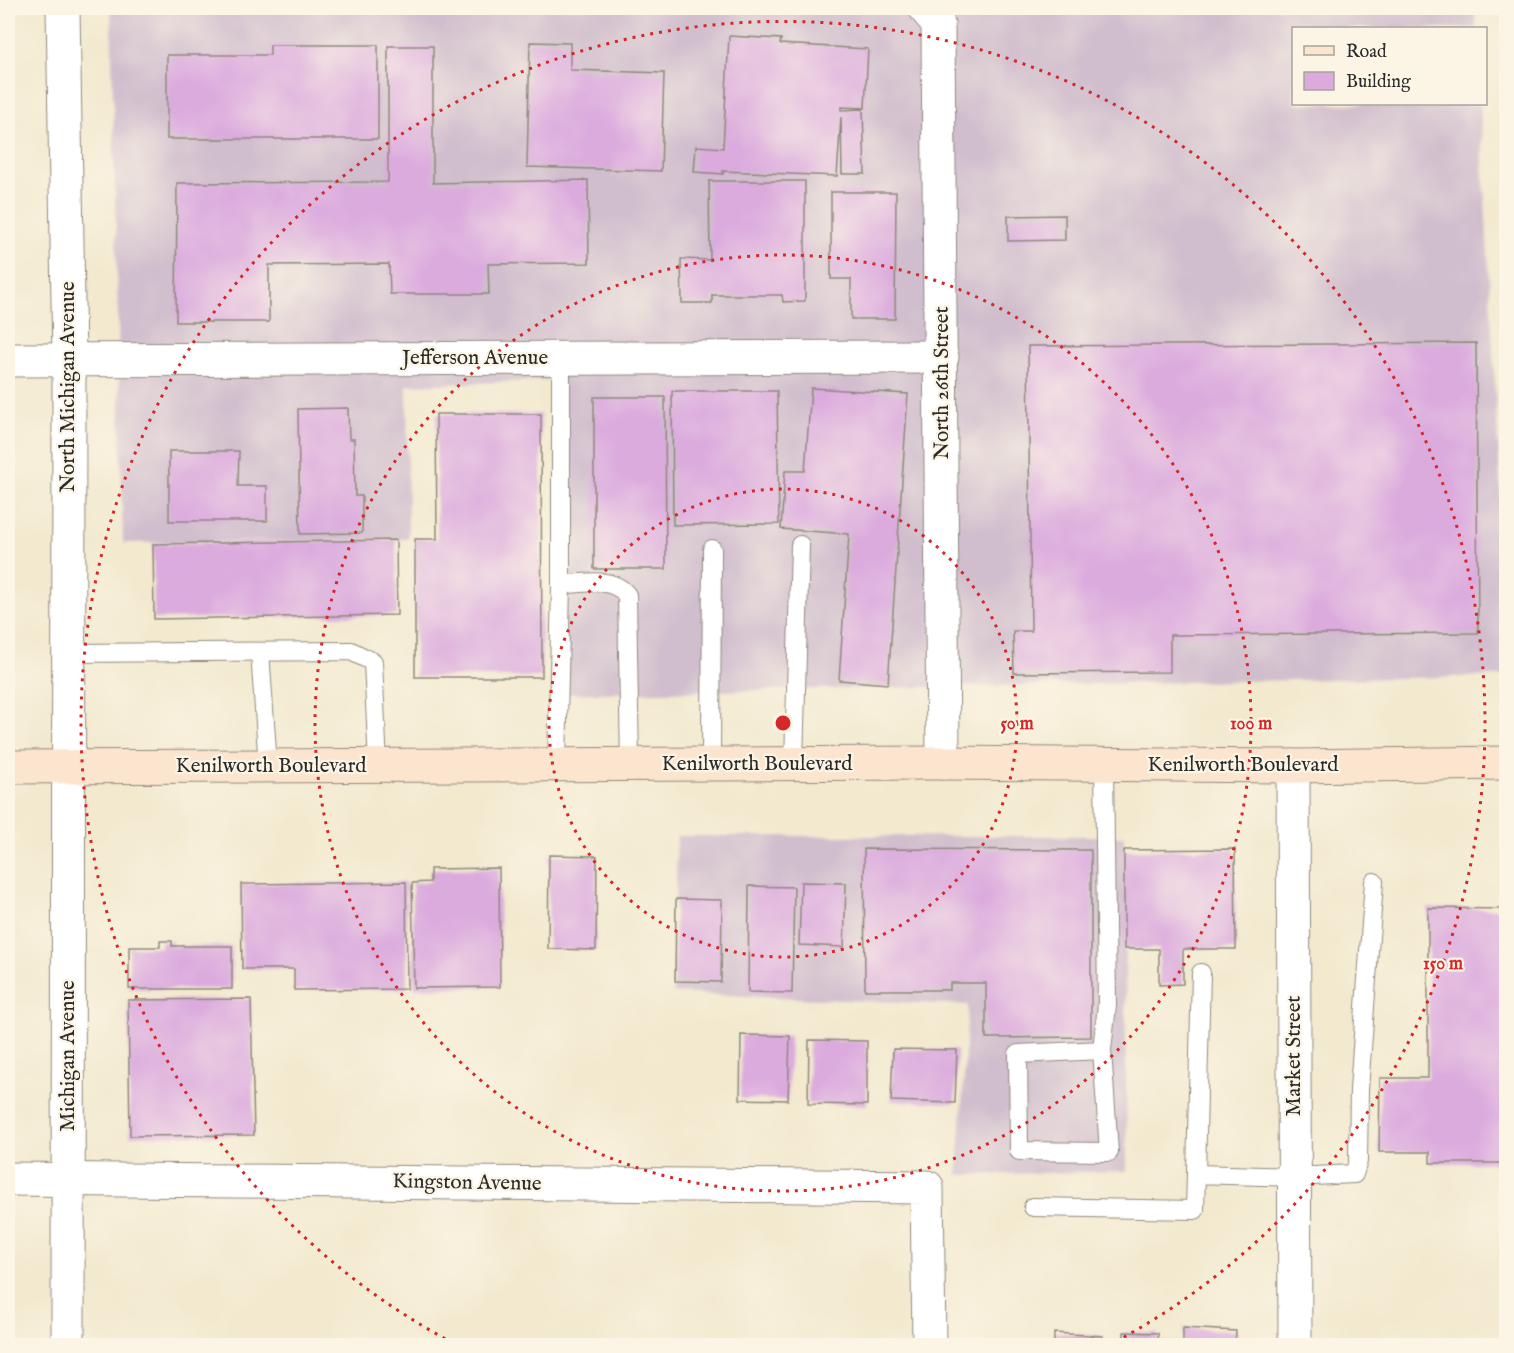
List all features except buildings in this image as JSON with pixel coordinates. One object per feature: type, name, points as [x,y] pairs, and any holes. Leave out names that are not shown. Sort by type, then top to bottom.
[{"type":"main road","name":"Kenilworth Boulevard","points":[[8,767],[794,763],[1293,766],[1506,763]]},
{"type":"street","name":"North Michigan Avenue","points":[[63,8],[69,360],[69,767]]},
{"type":"street","name":"North 26th Street","points":[[925,8],[938,24],[943,763]]},
{"type":"street","name":"Jefferson Avenue","points":[[8,360],[942,357]]},
{"type":"street","name":"Market Street","points":[[1293,766],[1295,1346]]},
{"type":"street","name":"Michigan Avenue","points":[[68,1346],[69,767]]},
{"type":"street","name":"Kingston Avenue","points":[[8,1179],[927,1187],[929,1346]]},
{"type":"lane","points":[[557,765],[561,585],[561,358]]},
{"type":"lane","points":[[794,763],[800,545]]},
{"type":"lane","points":[[711,764],[712,549]]},
{"type":"lane","points":[[561,585],[609,582],[622,589],[627,595],[630,764]]},
{"type":"lane","points":[[69,654],[351,651],[373,662],[378,765]]},
{"type":"lane","points":[[260,652],[268,766]]},
{"type":"lane","points":[[1102,1050],[1018,1054],[1019,1150],[1109,1152],[1102,1050],[1107,1005],[1104,764]]},
{"type":"lane","points":[[1196,1174],[1294,1177],[1354,1174],[1358,1161],[1359,1090],[1374,882]]},
{"type":"lane","points":[[1033,1207],[1195,1210],[1201,973]]},
{"type":"shaded area","points":[[111,8],[1475,8],[1476,27],[1292,27],[1292,105],[1480,105],[1506,597],[1506,676],[559,694],[558,380],[407,385],[408,539],[123,543]]},
{"type":"shaded area","points":[[677,836],[1124,836],[1127,1171],[958,1175],[968,1005],[673,993]]}]
